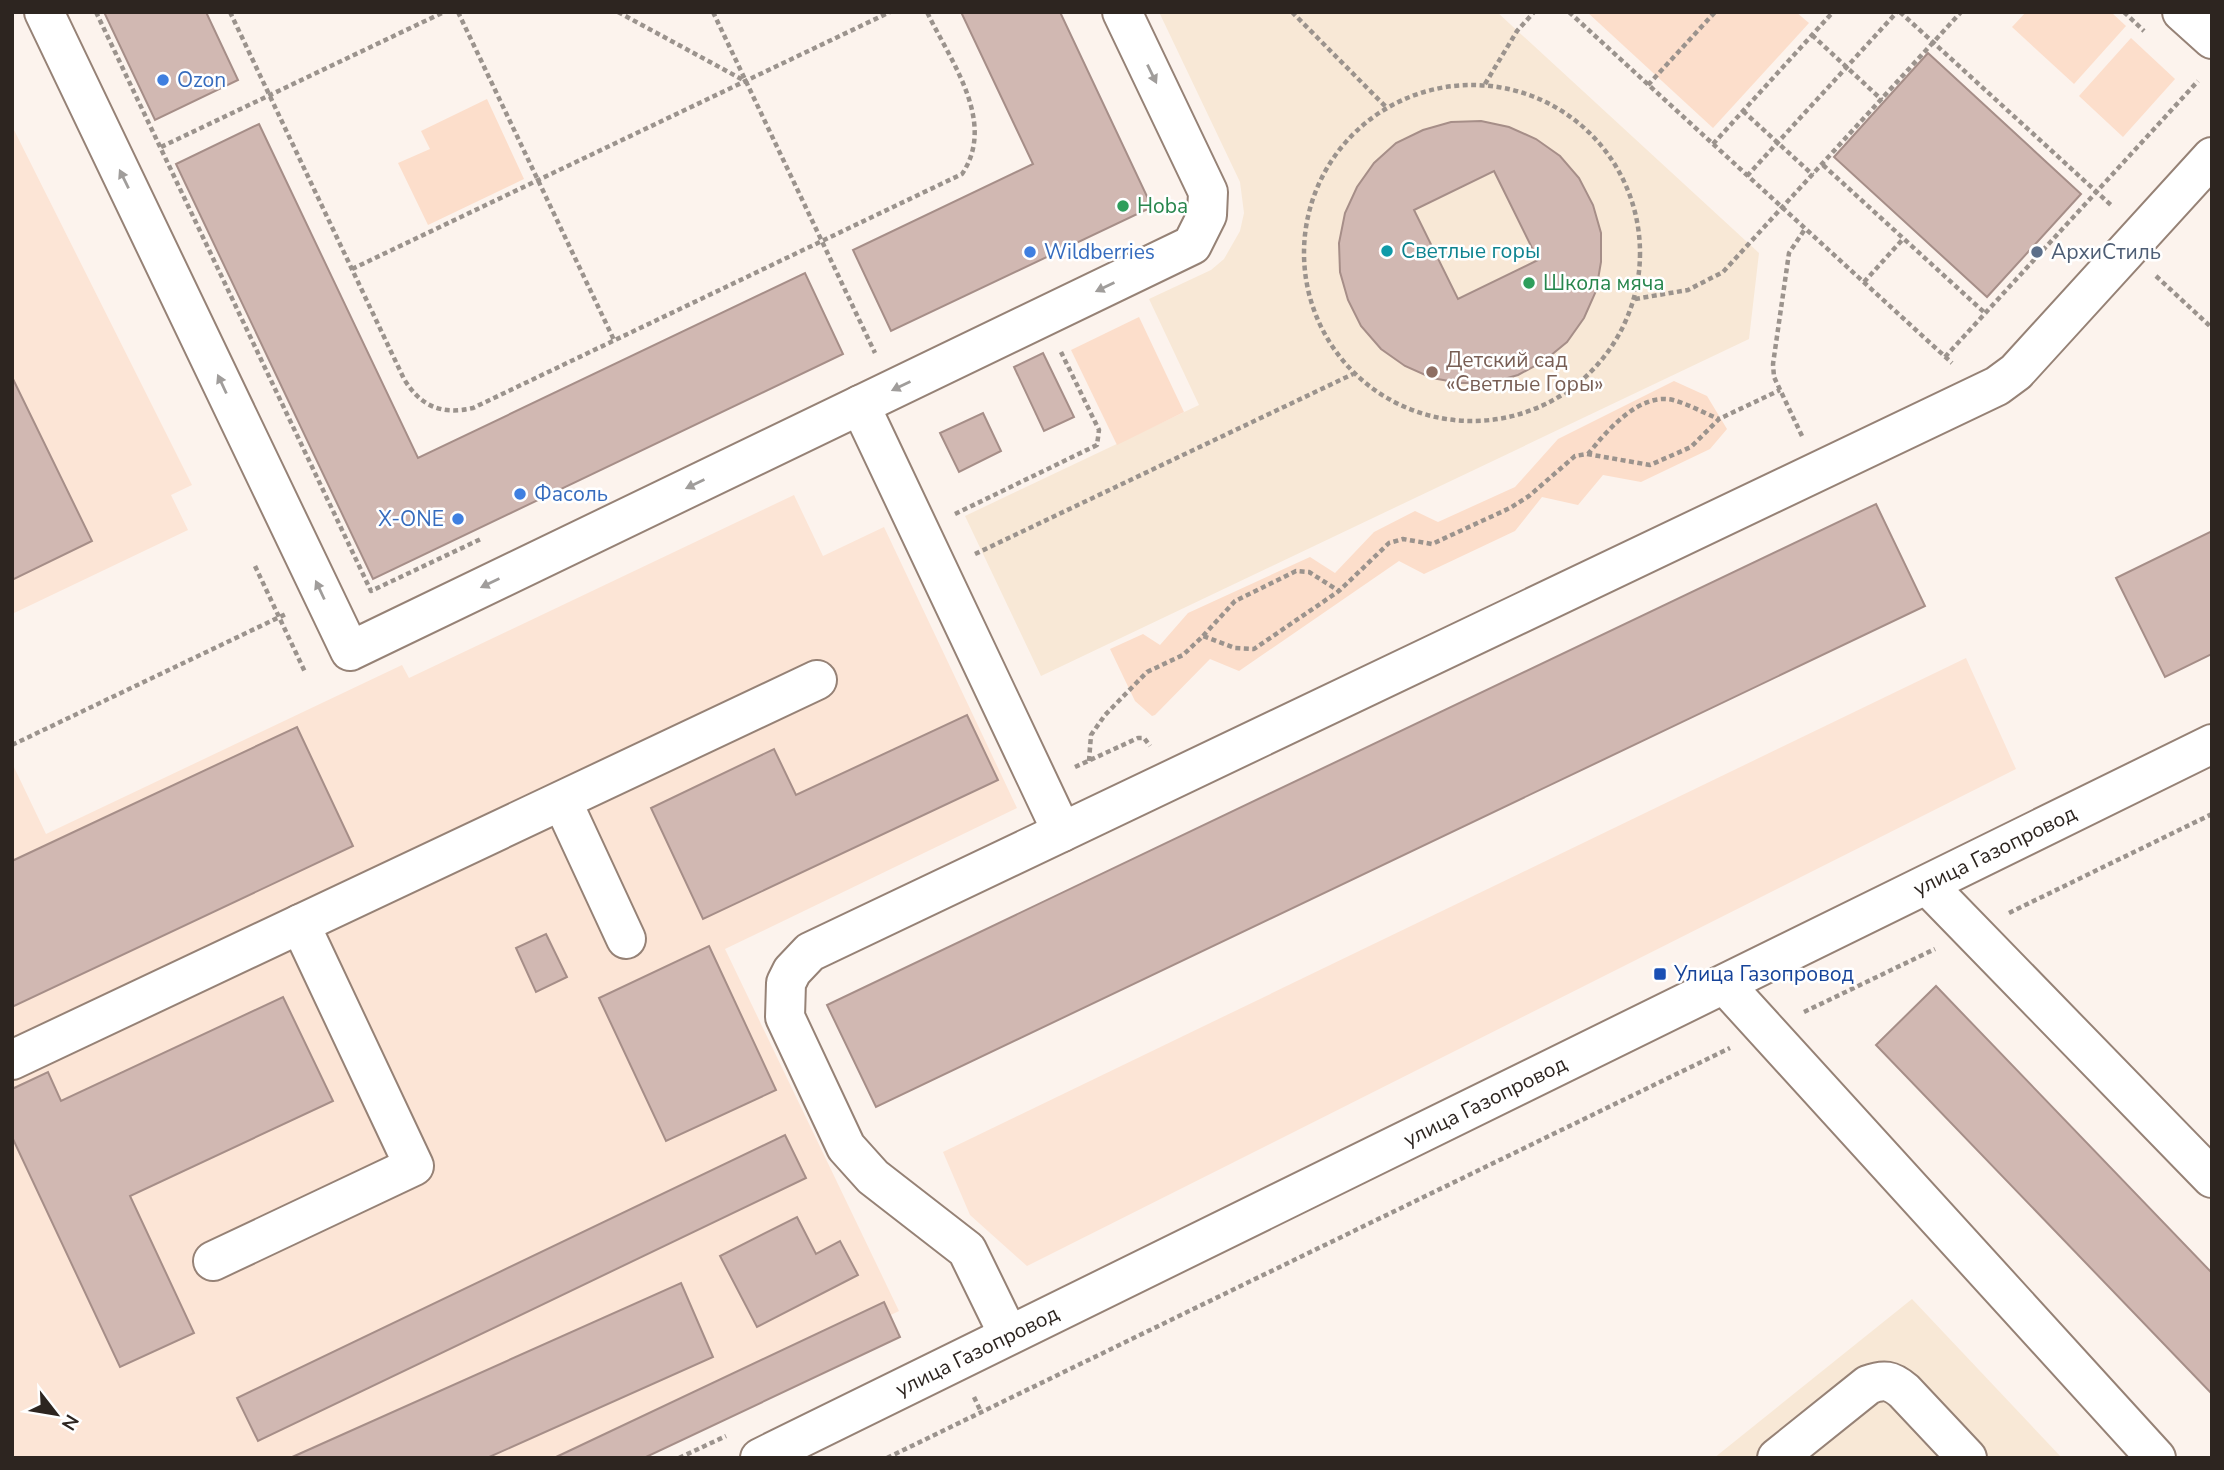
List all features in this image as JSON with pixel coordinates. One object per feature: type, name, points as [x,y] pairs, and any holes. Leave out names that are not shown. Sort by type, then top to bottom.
[{"type":"street","points":[[44,12],[350,651],[1192,245],[1207,215],[1208,192],[1122,12]]},
{"type":"street","points":[[2182,12],[2212,39]]},
{"type":"street","points":[[1008,1334],[971,1256],[960,1242],[873,1177],[846,1147],[785,1017],[783,994],[792,971],[810,951],[1983,392],[2016,372],[2212,158]]},
{"type":"street","points":[[860,405],[1062,832]]},
{"type":"street","points":[[12,1060],[817,680]]},
{"type":"street","name":"улица Газопровод","points":[[760,1458],[1008,1334],[1726,986],[2212,744]]},
{"type":"street","points":[[562,801],[626,939]]},
{"type":"street","points":[[1927,885],[2212,1178]]},
{"type":"street","points":[[213,1261],[414,1166],[300,924]]},
{"type":"street","points":[[1726,986],[2156,1458]]},
{"type":"street","points":[[1777,1458],[1868,1385],[1882,1380],[1893,1382],[1904,1391],[1967,1458]]},
{"type":"path","points":[[96,12],[371,592],[494,533]]},
{"type":"path","points":[[230,12],[413,394],[440,410],[456,412],[473,408],[962,174],[969,164],[976,141],[972,107],[928,12]]},
{"type":"path","points":[[167,145],[444,12]]},
{"type":"path","points":[[458,12],[614,340]]},
{"type":"path","points":[[618,12],[746,81]]},
{"type":"path","points":[[713,12],[870,342]]},
{"type":"path","points":[[352,269],[890,12]]},
{"type":"path","points":[[1292,12],[1386,107]]},
{"type":"path","points":[[1485,84],[1517,31],[1534,12]]},
{"type":"path","points":[[1569,12],[1983,392]]},
{"type":"path","points":[[1648,85],[1715,12]]},
{"type":"path","points":[[1713,144],[1833,12]]},
{"type":"path","points":[[1747,176],[1898,12],[2116,211],[2112,233],[2212,328]]},
{"type":"path","points":[[1635,299],[1688,290],[1715,278],[1783,208],[1961,12]]},
{"type":"path","points":[[1812,35],[1882,100]]},
{"type":"path","points":[[1945,357],[2199,80]]},
{"type":"path","points":[[1485,84],[1534,95],[1577,120],[1612,156],[1634,201],[1642,250],[1635,299],[1615,345],[1581,383],[1539,409],[1490,422],[1440,419],[1393,403],[1353,374],[1322,332],[1306,284],[1304,232],[1318,183],[1346,140],[1386,107],[1434,88],[1485,84]]},
{"type":"path","points":[[1743,111],[1812,174]]},
{"type":"path","points":[[1822,165],[1985,313]]},
{"type":"path","points":[[1805,229],[1791,247],[1773,364],[1774,377],[1818,471]]},
{"type":"path","points":[[1863,282],[1903,239]]},
{"type":"path","points":[[953,516],[1094,448],[1099,442],[1099,430],[1044,316]]},
{"type":"path","points":[[862,357],[887,346]]},
{"type":"path","points":[[981,551],[1353,374]]},
{"type":"path","points":[[1203,636],[1234,648],[1254,649],[1339,591],[1389,543],[1403,539],[1432,544],[1521,502],[1568,460],[1587,454],[1655,464],[1696,443],[1719,419],[1780,390]]},
{"type":"path","points":[[1587,454],[1615,421],[1652,401],[1672,400],[1719,419]]},
{"type":"path","points":[[255,566],[305,672]]},
{"type":"path","points":[[1089,761],[1091,735],[1105,715],[1147,672],[1183,655],[1235,601],[1296,572],[1309,572],[1339,591]]},
{"type":"path","points":[[12,745],[279,617],[297,611],[313,620],[330,611]]},
{"type":"path","points":[[1040,784],[1142,737],[1148,742],[1167,781]]},
{"type":"path","points":[[887,1458],[2212,814]]},
{"type":"shaded area","name":"Детский сад «Светлые Горы»","points":[[1159,12],[1497,12],[1759,253],[1749,339],[1041,676],[965,516],[1199,405],[1149,299],[1211,270],[1224,259],[1240,231],[1244,213],[1240,182]]},
{"type":"shaded area","points":[[1587,12],[1796,12],[1809,23],[1713,128]]},
{"type":"shaded area","points":[[2026,12],[2111,12],[2126,26],[2074,84],[2012,27]]},
{"type":"shaded area","points":[[2131,38],[2175,79],[2123,137],[2079,96]]},
{"type":"shaded area","points":[[487,99],[524,179],[428,225],[398,163],[430,149],[421,131]]},
{"type":"shaded area","points":[[12,126],[192,485],[171,495],[188,530],[12,614]]},
{"type":"shaded area","points":[[1139,317],[1184,412],[1117,445],[1071,350]]},
{"type":"shaded area","points":[[1674,381],[1707,396],[1727,429],[1710,449],[1641,482],[1603,475],[1578,505],[1542,497],[1515,531],[1424,574],[1399,561],[1239,671],[1210,659],[1155,715],[1152,716],[1135,701],[1110,649],[1143,634],[1160,645],[1188,613],[1310,557],[1335,573],[1374,532],[1415,511],[1438,522],[1515,487],[1558,439]]},
{"type":"shaded area","points":[[794,495],[823,556],[884,527],[1017,808],[725,949],[899,1311],[594,1458],[12,1458],[12,763],[46,834],[402,665],[409,678]]},
{"type":"shaded area","points":[[1966,658],[2016,769],[1027,1266],[970,1215],[943,1152]]},
{"type":"shaded area","points":[[1912,1299],[2062,1458],[1714,1458]]},
{"type":"building","points":[[104,12],[206,12],[238,80],[155,120]]},
{"type":"building","points":[[961,12],[1060,12],[1152,207],[891,331],[853,250],[1033,164]]},
{"type":"building","points":[[1928,53],[2081,194],[1987,297],[1834,157]]},
{"type":"building","name":"Светлые горы","points":[[1481,121],[1509,127],[1536,139],[1560,156],[1579,178],[1593,205],[1601,233],[1601,262],[1596,291],[1584,318],[1567,342],[1544,361],[1518,375],[1490,383],[1460,383],[1432,378],[1405,366],[1381,349],[1361,326],[1348,300],[1340,272],[1339,243],[1345,213],[1357,187],[1374,163],[1396,143],[1423,130],[1451,122]],"holes":[[[1494,171],[1538,260],[1458,299],[1414,210]]]},
{"type":"building","points":[[259,124],[418,458],[805,273],[843,354],[373,579],[176,164]]},
{"type":"building","points":[[1043,353],[1074,417],[1044,431],[1014,367]]},
{"type":"building","points":[[12,377],[92,541],[12,580]]},
{"type":"building","points":[[983,413],[1001,451],[959,472],[940,433]]},
{"type":"building","points":[[1876,504],[1925,606],[876,1107],[827,1005]]},
{"type":"building","points":[[2212,531],[2212,654],[2165,677],[2116,578]]},
{"type":"building","points":[[967,715],[998,780],[703,919],[651,808],[774,749],[796,795]]},
{"type":"building","points":[[297,727],[353,846],[12,1007],[12,861]]},
{"type":"building","points":[[546,934],[567,977],[536,992],[516,948]]},
{"type":"building","points":[[709,946],[776,1090],[666,1141],[599,998]]},
{"type":"building","points":[[1936,986],[2212,1273],[2212,1394],[1876,1045]]},
{"type":"building","points":[[283,997],[333,1101],[130,1196],[194,1333],[120,1367],[12,1137],[12,1089],[48,1072],[61,1101]]},
{"type":"building","points":[[785,1135],[806,1178],[258,1441],[237,1398]]},
{"type":"building","points":[[797,1217],[816,1254],[840,1241],[858,1275],[757,1327],[720,1256]]},
{"type":"building","points":[[681,1283],[713,1357],[487,1458],[290,1458]]},
{"type":"building","points":[[884,1302],[900,1337],[644,1458],[554,1458]]},
{"type":"place","name":"Ozon","points":[[163,80]]},
{"type":"place","name":"Hoba","points":[[1123,206]]},
{"type":"place","name":"Светлые горы","points":[[1387,251]]},
{"type":"place","name":"Wildberries","points":[[1030,252]]},
{"type":"place","name":"АрхиСтиль","points":[[2037,252]]},
{"type":"place","name":"Школа мяча","points":[[1529,283]]},
{"type":"place","name":"Детский сад «Светлые Горы»","points":[[1432,372]]},
{"type":"place","name":"Фасоль","points":[[520,494]]},
{"type":"place","name":"X-ONE","points":[[458,519]]},
{"type":"place","name":"Улица Газопровод","points":[[1660,974]]}]
